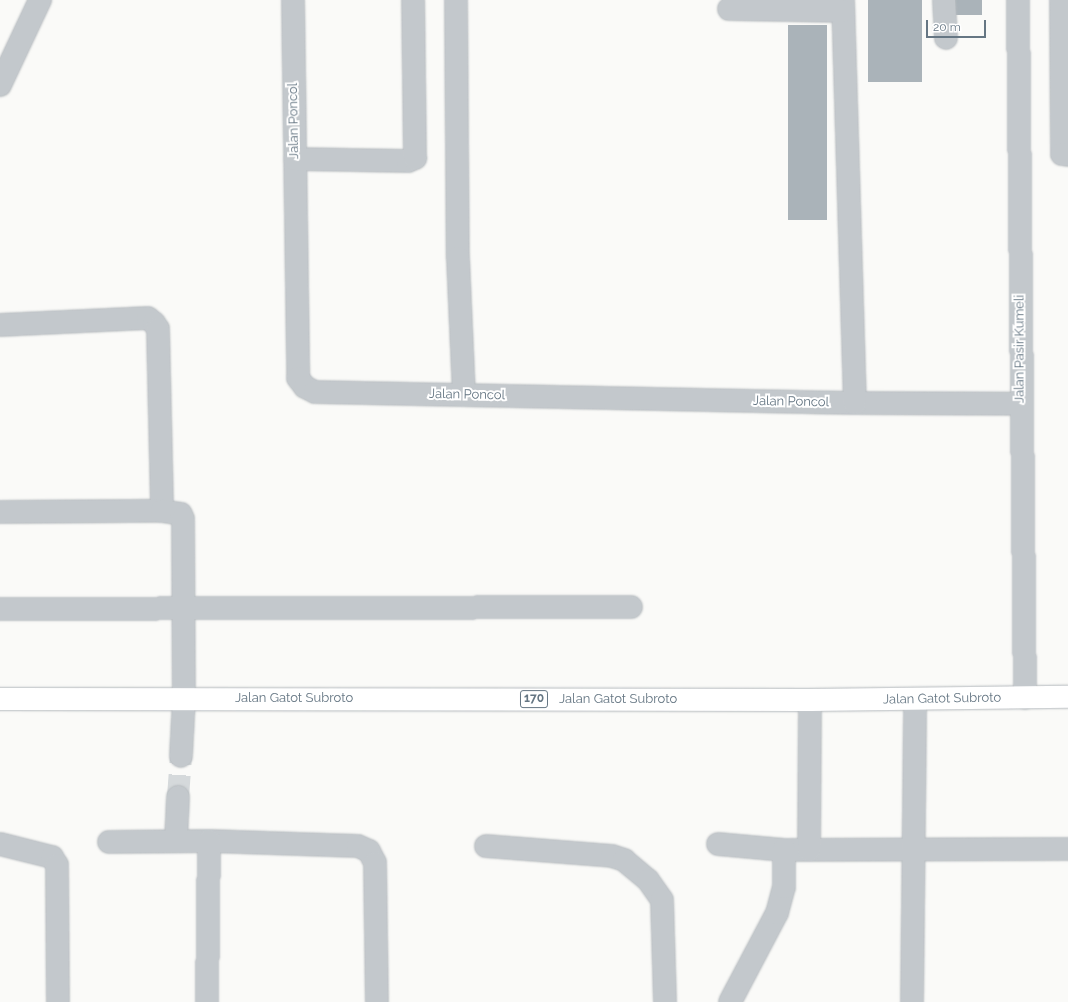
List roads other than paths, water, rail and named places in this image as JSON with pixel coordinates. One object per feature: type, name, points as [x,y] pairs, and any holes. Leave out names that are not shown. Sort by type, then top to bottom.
[{"type":"main road","name":"Jalan Gatot Subroto","points":[[0,699],[184,698],[810,700],[1068,698]]},
{"type":"street","points":[[0,85],[40,0]]},
{"type":"street","name":"Jalan Poncol","points":[[293,0],[298,378],[305,387],[315,392],[855,404],[1020,404]]},
{"type":"street","points":[[295,159],[408,161],[415,158],[413,0]]},
{"type":"street","points":[[456,0],[458,258],[464,395]]},
{"type":"street","points":[[944,0],[946,38]]},
{"type":"street","name":"Jalan Pasir Kumeli","points":[[1018,0],[1020,404],[1025,698]]},
{"type":"street","points":[[1061,0],[1062,154],[1068,154]]},
{"type":"street","points":[[729,9],[843,6],[855,404]]},
{"type":"street","points":[[0,325],[148,318],[154,323],[158,329],[162,511]]},
{"type":"street","points":[[0,512],[162,511],[181,514],[183,519],[184,698],[181,756]]},
{"type":"street","points":[[0,609],[183,610],[631,607]]},
{"type":"street","points":[[912,1002],[915,699]]},
{"type":"street","points":[[809,850],[810,700]]},
{"type":"street","points":[[176,840],[178,797]]},
{"type":"street","points":[[109,842],[176,840],[358,846],[369,852],[375,862],[377,1002]]},
{"type":"street","points":[[207,1002],[209,841]]},
{"type":"street","points":[[0,844],[52,857],[57,865],[58,1002]]},
{"type":"street","points":[[718,844],[784,850],[1068,849]]},
{"type":"street","points":[[486,846],[588,852],[612,856],[624,860],[648,880],[662,900],[665,1002]]},
{"type":"street","points":[[730,1002],[777,914],[784,886],[784,850]]},
{"type":"tunnel","points":[[178,797],[181,756]]}]
